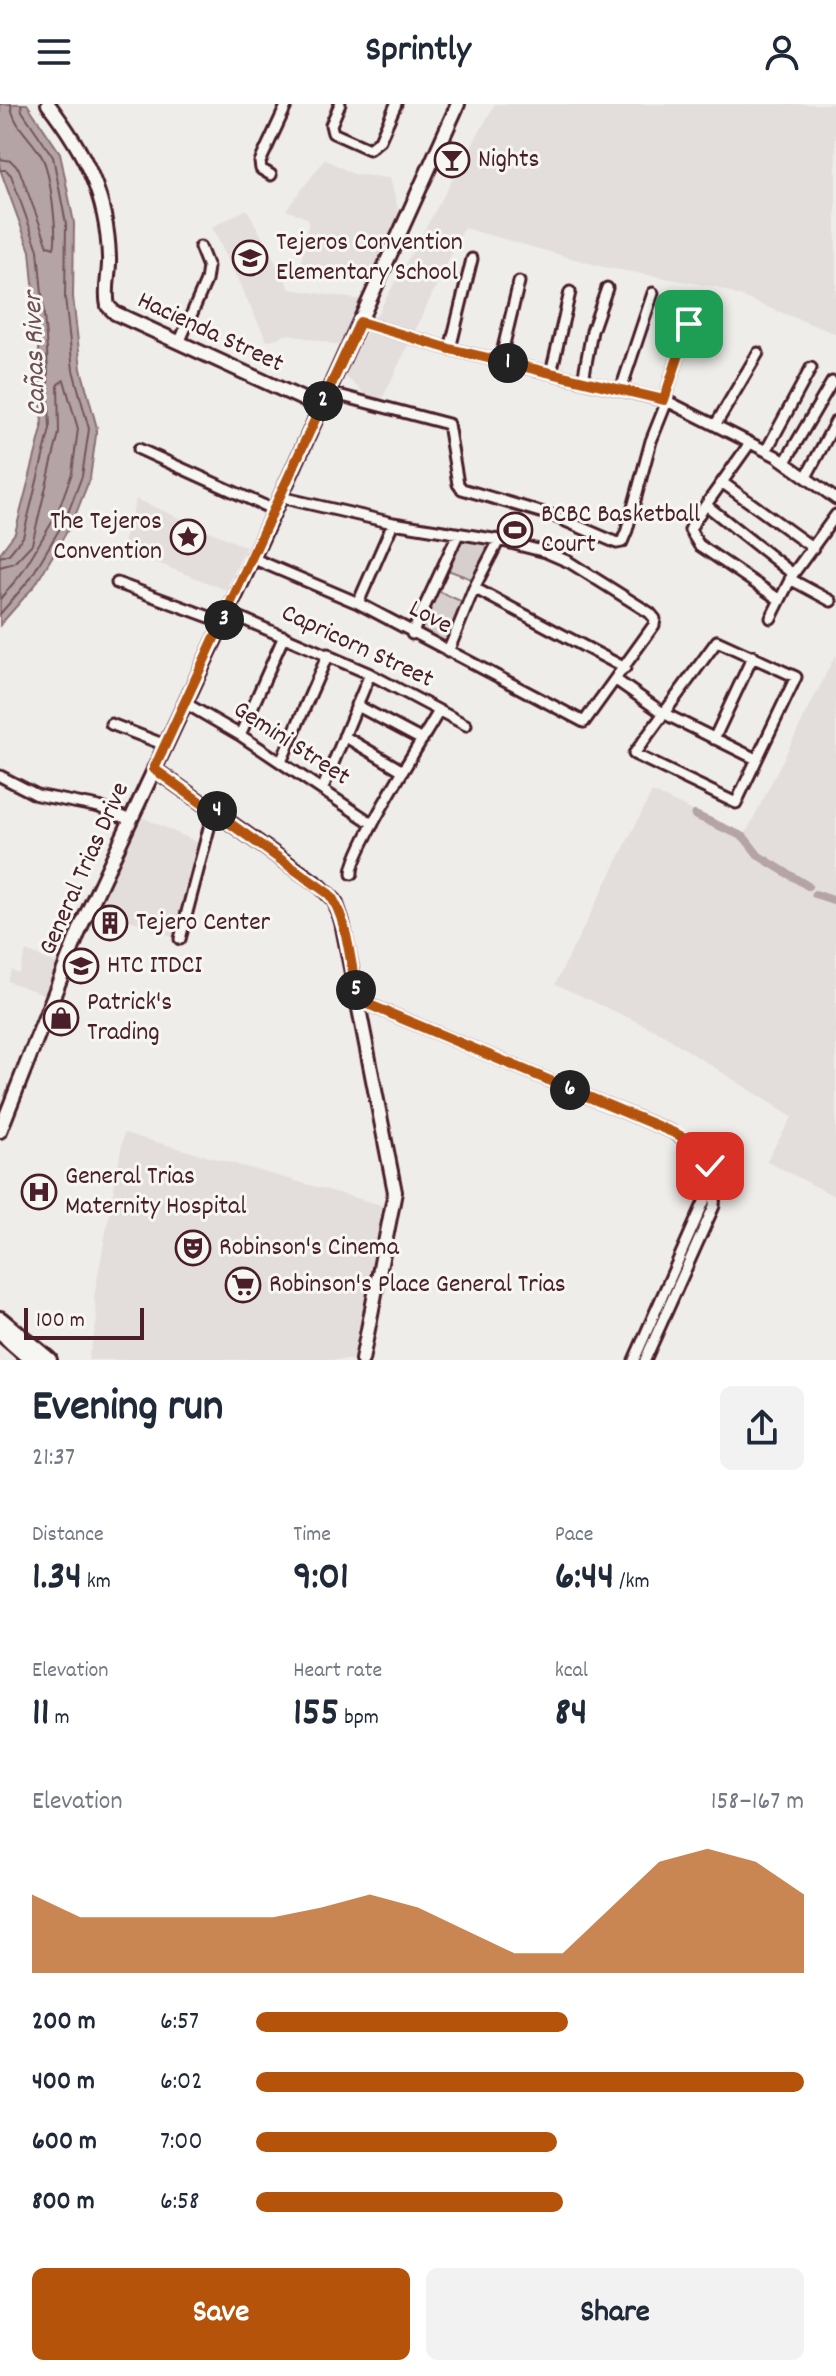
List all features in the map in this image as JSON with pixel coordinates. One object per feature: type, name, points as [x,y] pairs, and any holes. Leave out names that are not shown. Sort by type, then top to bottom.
[{"type":"main road","points":[[0,1319],[49,1360]]},
{"type":"main road","points":[[0,1332],[32,1360]]},
{"type":"street","name":"Hacienda Street","points":[[48,104],[72,136],[96,182],[106,224],[108,306],[115,313],[320,407]]},
{"type":"street","points":[[271,175],[261,169],[260,162],[287,104]]},
{"type":"street","points":[[340,104],[331,125],[333,133],[369,149],[380,140],[396,104]]},
{"type":"street","name":"General Trias Drive","points":[[0,1131],[82,924],[458,104]]},
{"type":"street","points":[[179,343],[206,281],[208,267],[200,247]]},
{"type":"street","points":[[450,349],[472,259]]},
{"type":"street","points":[[500,361],[519,282]]},
{"type":"street","points":[[583,380],[592,331],[607,288]]},
{"type":"street","points":[[551,373],[570,292]]},
{"type":"street","points":[[621,389],[653,293]]},
{"type":"street","points":[[360,322],[450,349],[665,400],[766,451],[836,499]]},
{"type":"street","points":[[327,392],[448,424],[458,484],[462,489],[554,516],[617,543],[622,542],[627,530],[651,441],[689,324]]},
{"type":"street","points":[[716,424],[758,353]]},
{"type":"street","points":[[766,451],[811,368]]},
{"type":"street","points":[[785,462],[832,382]]},
{"type":"street","points":[[806,477],[836,421]]},
{"type":"street","points":[[750,443],[690,530],[699,545],[780,600]]},
{"type":"street","points":[[139,449],[277,504],[499,540],[546,552],[569,562],[655,619],[616,680],[663,713],[756,759]]},
{"type":"street","points":[[723,483],[813,548]]},
{"type":"street","points":[[706,505],[792,577],[831,601]]},
{"type":"street","points":[[771,618],[792,577],[836,515]]},
{"type":"street","points":[[358,603],[393,523]]},
{"type":"street","points":[[412,634],[458,534]]},
{"type":"street","points":[[448,652],[474,588],[499,540]]},
{"type":"street","name":"Love","points":[[252,558],[358,603],[584,722],[616,680]]},
{"type":"street","name":"Capricorn Street","points":[[117,583],[284,636],[370,674],[466,725]]},
{"type":"street","points":[[474,588],[625,668]]},
{"type":"street","points":[[240,735],[284,636]]},
{"type":"street","points":[[717,641],[753,656],[796,677],[736,803],[634,754],[717,641]]},
{"type":"street","points":[[281,762],[328,654]]},
{"type":"street","points":[[714,739],[753,656]]},
{"type":"street","points":[[322,790],[370,674]]},
{"type":"street","name":"Gemini Street","points":[[185,703],[240,735],[373,824]]},
{"type":"street","points":[[356,705],[422,740]]},
{"type":"street","points":[[352,874],[351,864],[439,711]]},
{"type":"street","points":[[111,724],[165,745]]},
{"type":"street","points":[[344,736],[403,771]]},
{"type":"street","points":[[154,769],[320,886],[335,901],[358,1000],[395,1192],[362,1360]]},
{"type":"street","points":[[0,776],[37,795],[99,807],[130,820]]},
{"type":"street","points":[[180,939],[214,809]]},
{"type":"street","points":[[358,1000],[679,1135],[699,1150],[716,1177],[714,1206],[645,1360]]},
{"type":"street","points":[[634,1360],[716,1177]]},
{"type":"shaded area","points":[[495,104],[836,104],[836,334],[716,287],[603,267],[464,228],[379,406],[337,369],[361,343]]},
{"type":"shaded area","points":[[325,159],[353,174],[390,178],[400,216],[371,280],[300,267],[309,219],[286,210]]},
{"type":"shaded area","name":"Tejeros Convention Elementary School","points":[[247,209],[290,289],[363,300],[346,347],[289,334],[267,341],[212,227]]},
{"type":"shaded area","points":[[136,499],[246,547],[226,590],[121,549]]},
{"type":"shaded area","points":[[461,537],[495,542],[474,580],[445,569]]},
{"type":"shaded area","points":[[436,590],[465,603],[447,644],[418,630]]},
{"type":"shaded area","points":[[836,654],[836,1197],[766,1161],[792,1117],[657,1031],[555,984],[652,792],[745,835]]},
{"type":"shaded area","points":[[142,817],[199,843],[203,850],[178,939],[99,908]]},
{"type":"shaded area","points":[[26,951],[60,964],[48,996],[7,981],[11,970],[19,973]]},
{"type":"shaded area","points":[[124,1133],[385,1206],[353,1360],[88,1360],[97,1321],[94,1297]]},
{"type":"water","points":[[0,104],[27,104],[60,153],[74,223],[73,297],[81,369],[97,428],[90,478],[73,521],[36,584],[0,625],[0,553],[15,533],[42,429],[30,251],[0,169]]},
{"type":"waterway","points":[[695,815],[744,837],[759,856],[808,886]]},
{"type":"waterway","points":[[815,894],[836,901]]},
{"type":"place","name":"Nights","points":[[452,160]]},
{"type":"place","name":"Tejeros Convention Elementary School","points":[[250,258]]},
{"type":"place","name":"BCBC Basketball Court","points":[[515,530]]},
{"type":"place","name":"The Tejeros Convention","points":[[188,537]]},
{"type":"place","name":"Tejero Center","points":[[110,923]]},
{"type":"place","name":"HTC ITDCI","points":[[81,966]]},
{"type":"place","name":"Patrick's Trading","points":[[61,1018]]},
{"type":"place","name":"General Trias Maternity Hospital","points":[[39,1192]]},
{"type":"place","name":"Robinson's Cinema","points":[[193,1248]]},
{"type":"place","name":"Robinson's Place General Trias","points":[[243,1285]]},
{"type":"route","points":[[689,324],[664,400],[450,349],[360,322],[154,769],[329,894],[341,918],[358,1000],[679,1135],[699,1150],[710,1166]]},
{"type":"water label","name":"Cañas River","points":[[37,354]]}]
